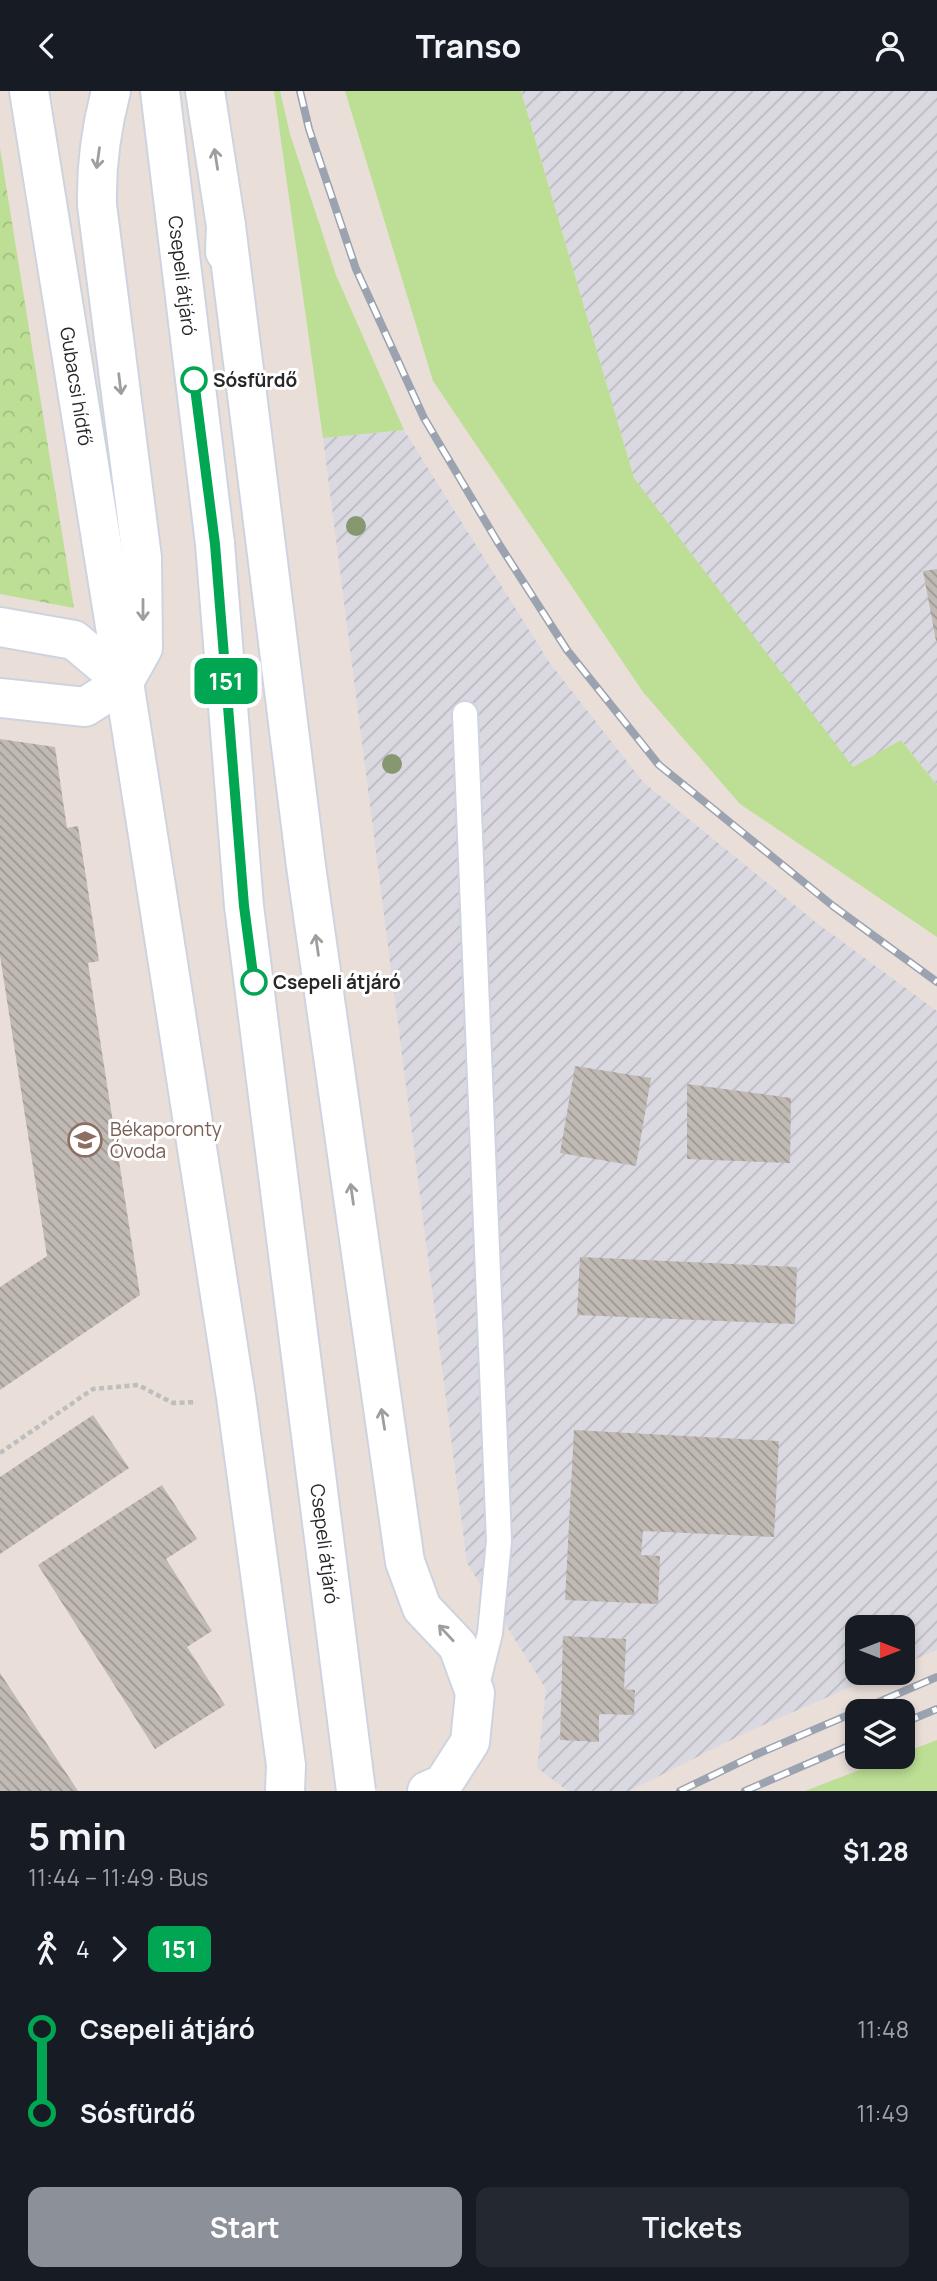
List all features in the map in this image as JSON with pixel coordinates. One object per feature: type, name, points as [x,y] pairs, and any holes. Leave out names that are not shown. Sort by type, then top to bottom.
[{"type":"main road","name":"Gubacsi hídfő","points":[[29,91],[236,1397],[286,1765],[285,1791]]},
{"type":"main road","points":[[0,698],[85,707],[124,682],[143,647],[142,558],[97,205],[96,169],[111,91]]},
{"type":"main road","name":"Csepeli átjáró","points":[[159,91],[215,544],[244,906],[356,1791]]},
{"type":"main road","name":"Csepeli átjáró","points":[[205,91],[226,226],[215,544]]},
{"type":"main road","points":[[226,226],[306,866],[405,1562],[422,1608],[458,1646],[475,1693],[470,1742],[443,1784],[427,1791]]},
{"type":"main road","points":[[1,636],[74,640],[124,682]]},
{"type":"lane","points":[[465,714],[499,1541],[490,1633],[475,1693]]},
{"type":"path","points":[[0,1453],[93,1389],[138,1385],[173,1403],[191,1404],[236,1397]]},
{"type":"shaded area","points":[[521,91],[937,91],[937,785],[901,740],[853,768],[634,478]]},
{"type":"shaded area","points":[[404,430],[549,662],[643,782],[818,924],[937,1011],[937,1650],[915,1659],[915,1615],[845,1615],[845,1685],[855,1685],[745,1733],[629,1791],[568,1791],[537,1768],[546,1689],[467,1563],[323,438]]},
{"type":"green space","points":[[274,91],[280,91],[290,134],[336,275],[404,430],[323,438]]},
{"type":"green space","points":[[345,91],[521,91],[634,478],[853,767],[901,740],[937,785],[937,937],[740,804],[643,692],[433,381]]},
{"type":"green space","points":[[0,148],[74,608],[0,594]]},
{"type":"green space","points":[[937,1740],[937,1791],[805,1791],[862,1769],[915,1769],[915,1748]]},
{"type":"building","points":[[937,569],[937,641],[936,641],[923,571]]},
{"type":"building","points":[[0,739],[55,747],[67,828],[78,826],[99,961],[88,963],[140,1295],[0,1390],[0,1287],[47,1256],[0,956]]},
{"type":"building","points":[[575,1066],[651,1078],[636,1166],[560,1153]]},
{"type":"building","points":[[687,1084],[791,1098],[790,1163],[687,1159]]},
{"type":"building","points":[[580,1257],[797,1267],[795,1324],[577,1315]]},
{"type":"building","points":[[93,1415],[129,1468],[0,1554],[0,1477]]},
{"type":"building","points":[[574,1430],[779,1441],[774,1537],[643,1531],[641,1555],[660,1556],[658,1604],[565,1600]]},
{"type":"building","points":[[162,1485],[197,1539],[166,1559],[212,1631],[187,1647],[225,1705],[155,1749],[38,1565]]},
{"type":"building","points":[[563,1636],[626,1639],[624,1689],[635,1690],[634,1715],[599,1714],[599,1742],[560,1740]]},
{"type":"building","points":[[0,1673],[78,1791],[0,1791]]},
{"type":"railway","points":[[300,91],[309,129],[356,269],[424,418],[497,541],[567,650],[659,765],[833,906],[937,982]]},
{"type":"railway","points":[[680,1791],[755,1755],[937,1677]]},
{"type":"railway","points":[[915,1718],[937,1709]]},
{"type":"railway","points":[[745,1791],[845,1748]]},
{"type":"bus line","name":"151","points":[[194,380],[215,544],[244,906],[254,982]]},
{"type":"place","name":"Sósfürdő","points":[[194,380]]},
{"type":"place","name":"Csepeli átjáró","points":[[254,982]]},
{"type":"place","name":"Békaporonty Óvoda","points":[[85,1140]]}]
